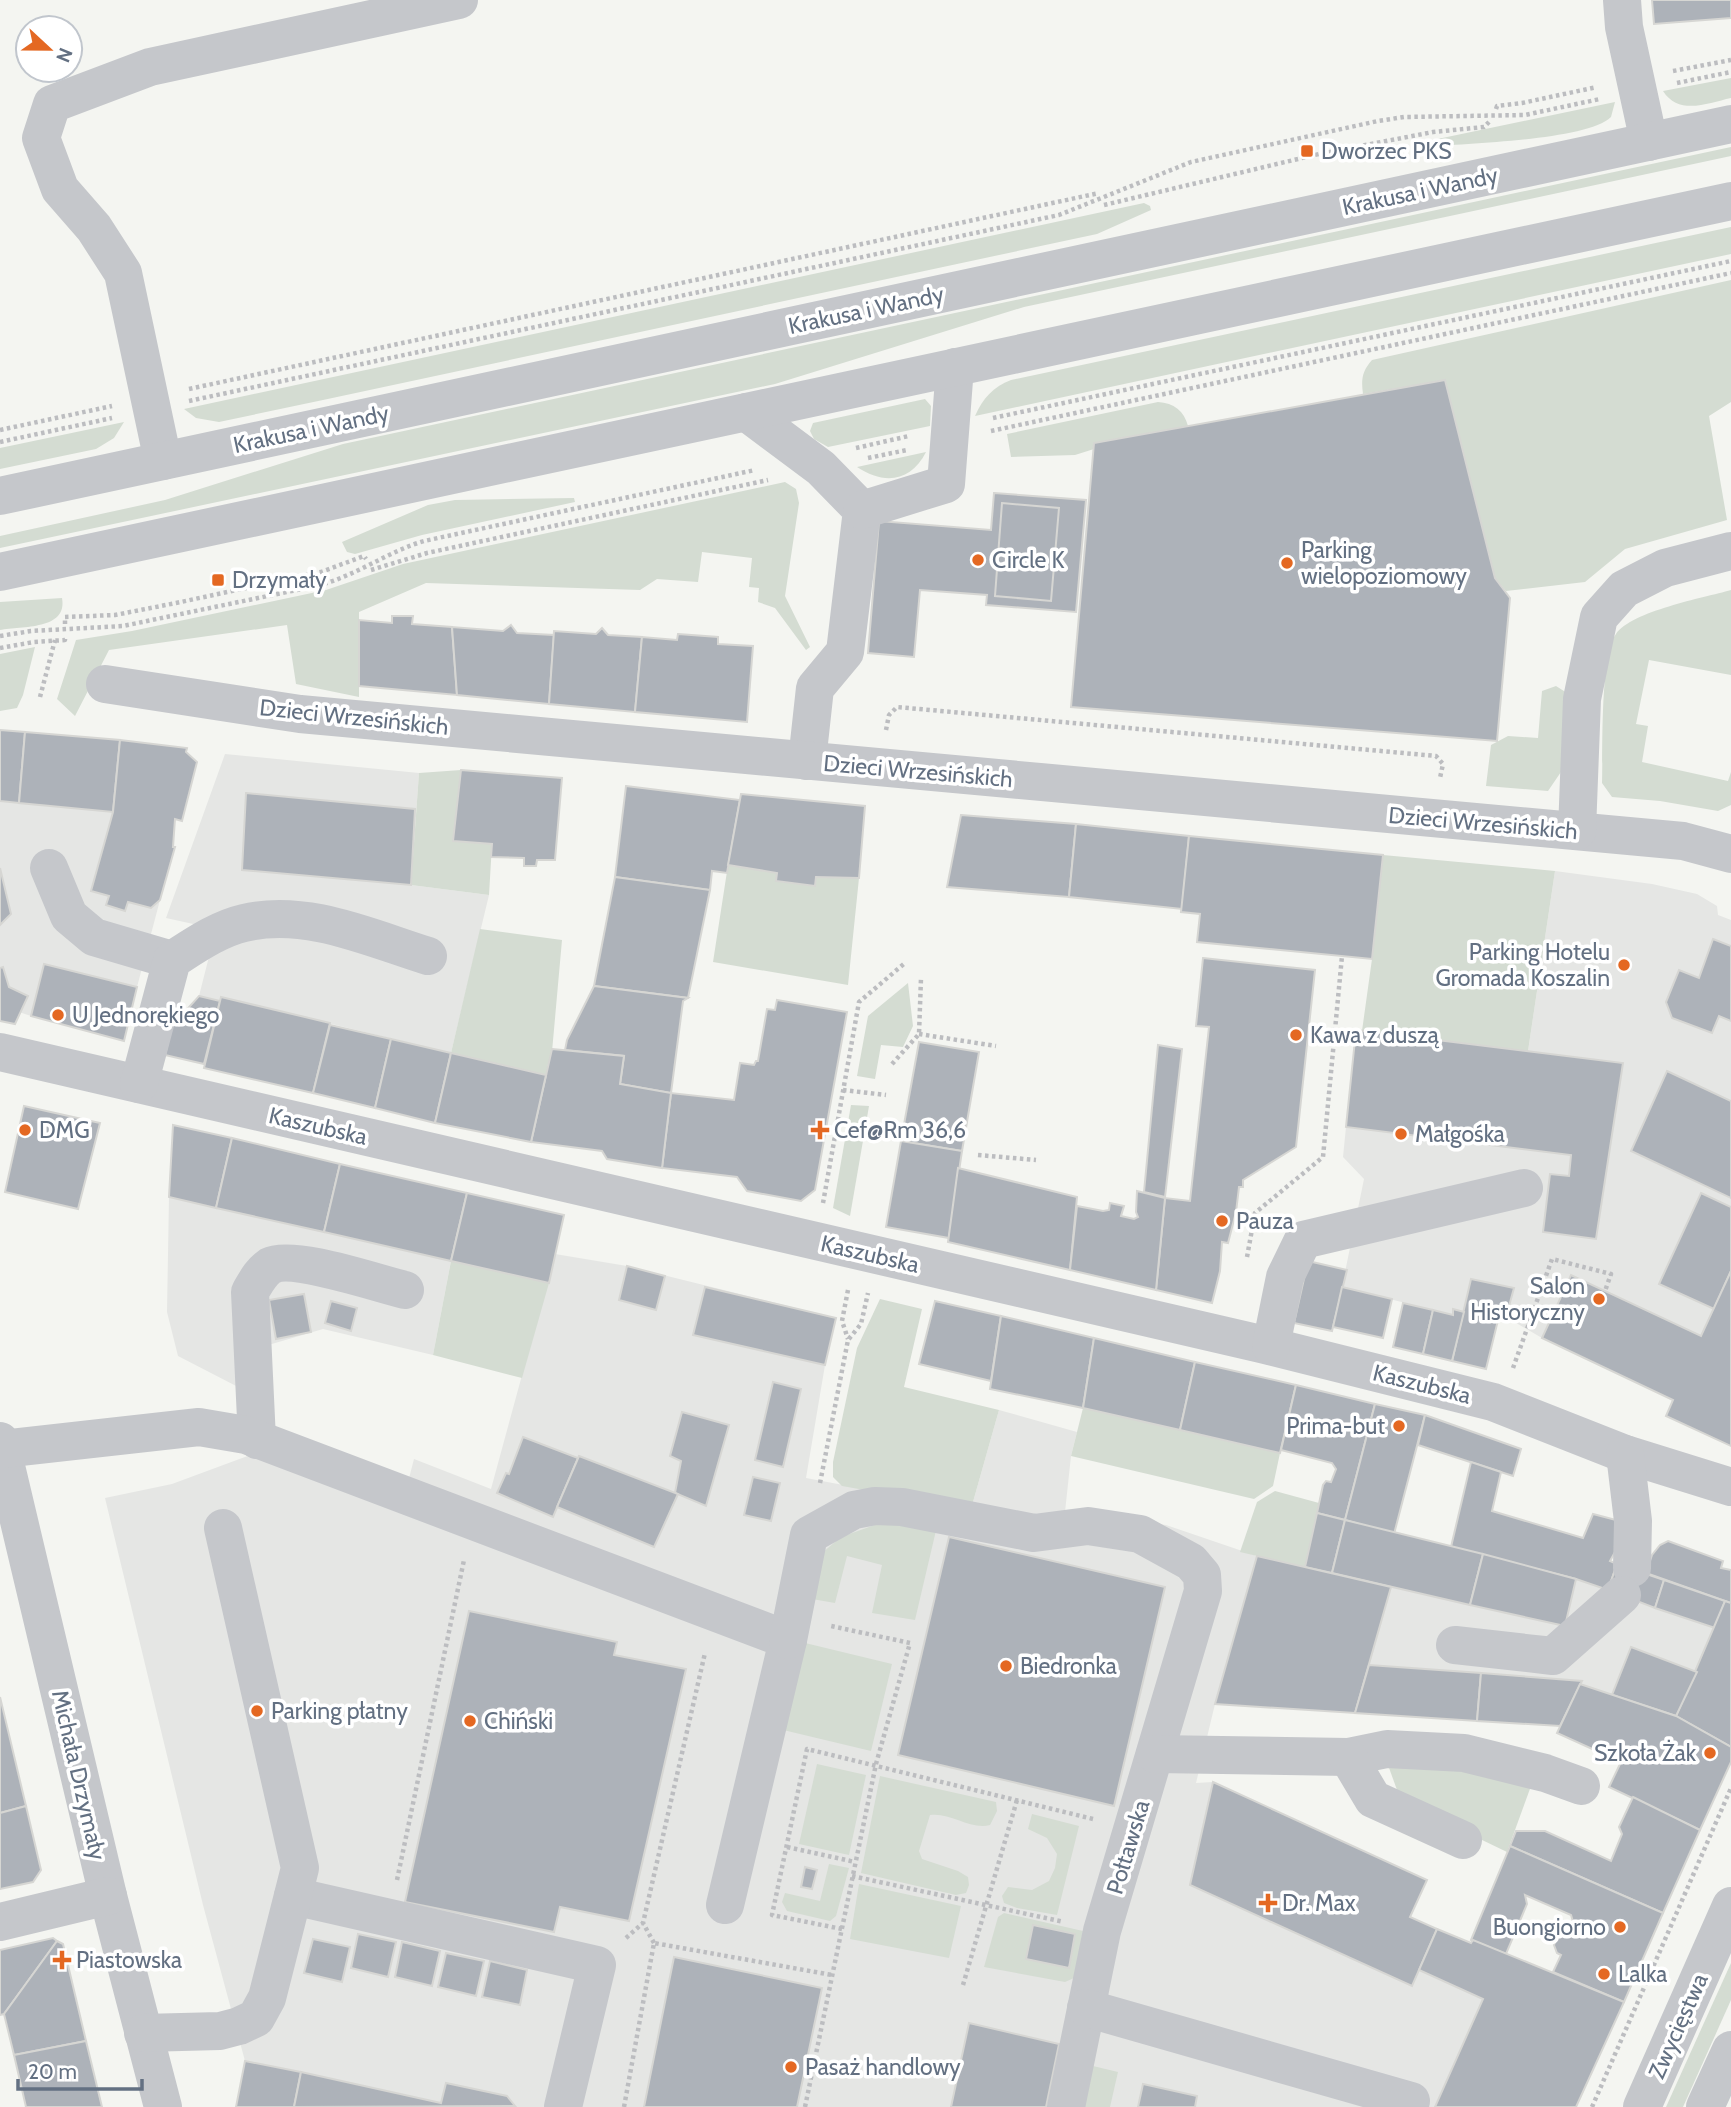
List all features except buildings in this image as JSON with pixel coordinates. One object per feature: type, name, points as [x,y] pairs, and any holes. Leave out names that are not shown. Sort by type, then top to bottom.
[{"type":"street","points":[[163,461],[123,272],[94,228],[60,189],[41,138],[52,104],[150,67],[459,0]]},
{"type":"street","points":[[1622,0],[1624,27],[1649,142]]},
{"type":"street","name":"Krakusa i Wandy","points":[[0,496],[1731,124]]},
{"type":"street","points":[[0,572],[1731,201]]},
{"type":"street","points":[[862,510],[946,484],[955,367]]},
{"type":"street","points":[[746,412],[821,468],[862,510]]},
{"type":"street","points":[[807,761],[815,688],[845,652],[862,510]]},
{"type":"street","points":[[1577,831],[1582,699],[1599,617],[1624,589],[1665,568],[1731,551]]},
{"type":"street","name":"Dzieci Wrzesińskich","points":[[105,684],[300,714],[1683,841],[1731,854]]},
{"type":"street","points":[[49,868],[69,916],[94,937],[172,960]]},
{"type":"street","points":[[139,1084],[172,960],[200,942],[243,923],[278,919],[321,923],[428,956]]},
{"type":"street","name":"Kaszubska","points":[[0,1052],[1270,1346],[1493,1402],[1640,1459],[1731,1487]]},
{"type":"street","points":[[1270,1346],[1285,1278],[1303,1240],[1524,1188]]},
{"type":"street","points":[[257,1440],[250,1292],[259,1275],[273,1265],[296,1262],[405,1290]]},
{"type":"street","points":[[1,1445],[199,1427],[246,1435],[714,1612],[790,1629]]},
{"type":"street","name":"Michała Drzymały","points":[[1,1445],[108,1896],[163,2107]]},
{"type":"street","points":[[1455,1645],[1553,1656],[1627,1582],[1640,1459]]},
{"type":"street","name":"Połtawska","points":[[809,1535],[854,1510],[876,1506],[902,1507],[1034,1532],[1088,1526],[1140,1534],[1191,1562],[1202,1574],[1203,1591],[1102,1931],[1066,2107]]},
{"type":"street","points":[[143,2033],[220,2031],[256,2018],[267,1998],[300,1868],[223,1528]]},
{"type":"street","points":[[725,1905],[790,1629],[809,1535]]},
{"type":"street","points":[[1155,1754],[1348,1757],[1387,1749],[1464,1753],[1545,1773],[1581,1786]]},
{"type":"street","points":[[1348,1757],[1373,1799],[1463,1840]]},
{"type":"street","points":[[0,1922],[108,1896]]},
{"type":"street","points":[[293,1896],[597,1965],[563,2107]]},
{"type":"street","name":"Zwycięstwa","points":[[1642,2107],[1731,1906]]},
{"type":"street","points":[[1086,2008],[1411,2101]]},
{"type":"street","points":[[1705,2107],[1731,2050]]},
{"type":"path","points":[[1668,72],[1731,60]]},
{"type":"path","points":[[1670,84],[1731,72]]},
{"type":"path","points":[[1496,109],[1497,106],[1602,86]]},
{"type":"path","points":[[189,401],[1059,215],[1191,162],[1378,121],[1404,117],[1525,115],[1604,98]]},
{"type":"path","points":[[1104,205],[1319,154],[1433,132],[1484,127],[1489,122]]},
{"type":"path","points":[[183,390],[1099,193]]},
{"type":"path","points":[[984,420],[1731,261]]},
{"type":"path","points":[[986,432],[1731,273]]},
{"type":"path","points":[[0,429],[117,404]]},
{"type":"path","points":[[0,442],[116,417]]},
{"type":"path","points":[[848,449],[916,435]]},
{"type":"path","points":[[863,459],[915,448]]},
{"type":"path","points":[[0,636],[31,631],[123,626],[316,586],[424,541],[756,470]]},
{"type":"path","points":[[372,570],[427,553],[769,480]]},
{"type":"path","points":[[65,624],[65,617],[122,614],[321,572],[364,556],[366,559]]},
{"type":"path","points":[[0,648],[65,640],[65,636]]},
{"type":"path","points":[[40,697],[55,640]]},
{"type":"path","points":[[886,735],[889,715],[897,707],[911,708],[1436,756],[1443,764],[1440,779]]},
{"type":"path","points":[[1246,1263],[1255,1213],[1323,1157],[1342,956]]},
{"type":"path","points":[[817,1242],[859,1002],[905,963]]},
{"type":"path","points":[[892,1064],[919,1034],[921,978]]},
{"type":"path","points":[[919,1034],[996,1046]]},
{"type":"path","points":[[843,1090],[886,1095]]},
{"type":"path","points":[[978,1155],[1036,1160]]},
{"type":"path","points":[[848,1340],[861,1325],[866,1253]]},
{"type":"path","points":[[809,1535],[848,1340],[842,1321],[866,1253]]},
{"type":"path","points":[[1509,1380],[1552,1259],[1612,1274],[1605,1291]]},
{"type":"path","points":[[389,1917],[472,1521]]},
{"type":"path","points":[[624,2107],[654,1943],[643,1923],[714,1612]]},
{"type":"path","points":[[790,1629],[909,1643],[876,1764],[805,2107]]},
{"type":"path","points":[[842,1929],[772,1915],[807,1749],[1133,1829]]},
{"type":"path","points":[[1592,2107],[1731,1788]]},
{"type":"path","points":[[964,1985],[1017,1800]]},
{"type":"path","points":[[787,1847],[855,1862]]},
{"type":"path","points":[[852,1877],[1102,1931]]},
{"type":"path","points":[[654,1943],[832,1975]]},
{"type":"shaded area","points":[[1731,78],[1731,98],[1704,105],[1685,106],[1670,99],[1663,91]]},
{"type":"shaded area","points":[[1615,102],[1611,117],[1577,131],[1523,140],[1425,147],[1428,141]]},
{"type":"shaded area","points":[[1731,147],[1731,156],[1024,307],[775,384],[0,548],[0,536],[165,500],[343,444]]},
{"type":"shaded area","points":[[1144,203],[1150,206],[1151,210],[1097,234],[219,422],[196,418],[184,409]]},
{"type":"shaded area","points":[[1731,227],[1731,254],[975,416],[989,394],[1011,380]]},
{"type":"shaded area","points":[[1731,280],[1731,402],[1709,416],[1727,520],[1625,549],[1585,582],[1506,591],[1495,578],[1445,380],[1363,394],[1363,376],[1372,360]]},
{"type":"shaded area","points":[[925,399],[931,406],[930,426],[828,447],[814,439],[810,431],[813,423]]},
{"type":"shaded area","points":[[1158,402],[1178,409],[1188,426],[1095,443],[1094,449],[1075,455],[1011,457],[1007,434]]},
{"type":"shaded area","points":[[124,422],[114,438],[96,449],[0,469],[0,448]]},
{"type":"shaded area","points":[[926,452],[913,470],[896,478],[877,476],[857,467]]},
{"type":"shaded area","points":[[785,482],[796,489],[799,503],[785,596],[810,647],[806,650],[775,608],[758,602],[759,588],[749,587],[752,558],[702,552],[698,582],[657,579],[640,590],[426,583],[359,612],[359,697],[296,684],[287,625],[109,650],[75,716],[57,699],[76,640],[132,631],[326,590],[403,564]]},
{"type":"shaded area","points":[[574,498],[575,502],[422,535],[355,554],[347,552],[342,542],[428,505],[455,500]]},
{"type":"shaded area","points":[[1731,590],[1731,675],[1649,660],[1636,724],[1648,726],[1642,762],[1728,781],[1731,772],[1731,805],[1718,811],[1660,801],[1612,797],[1602,783],[1603,728],[1607,662],[1616,634],[1624,626],[1652,612]]},
{"type":"shaded area","points":[[62,598],[62,608],[58,616],[51,621],[31,627],[0,630],[0,602]]},
{"type":"shaded area","points":[[35,647],[17,708],[0,711],[0,654]]},
{"type":"shaded area","points":[[1556,686],[1567,693],[1563,769],[1548,791],[1486,786],[1491,745],[1508,736],[1538,738],[1542,691]]},
{"type":"shaded area","points":[[225,754],[419,773],[411,885],[489,895],[451,1053],[221,997],[220,1001],[199,996],[216,929],[166,918]]},
{"type":"shaded area","points":[[461,770],[453,840],[492,844],[489,895],[411,885],[419,773]]},
{"type":"shaded area","points":[[0,801],[113,812],[91,891],[109,896],[106,905],[128,902],[151,908],[160,900],[137,987],[44,964],[31,1016],[19,1012],[27,996],[9,987],[3,968],[0,968],[0,925],[11,914],[0,868]]},
{"type":"shaded area","points":[[1383,855],[1555,871],[1528,1051],[1362,1031]]},
{"type":"shaded area","points":[[728,865],[777,873],[777,881],[815,886],[816,877],[859,878],[848,985],[713,962]]},
{"type":"shaded area","points":[[1555,871],[1652,884],[1697,894],[1717,906],[1718,915],[1731,920],[1731,1446],[1666,1416],[1673,1400],[1542,1338],[1506,1317],[1513,1288],[1472,1279],[1464,1312],[1454,1309],[1453,1315],[1342,1287],[1364,1179],[1343,1157],[1346,1127],[1571,1155],[1569,1176],[1550,1174],[1543,1232],[1596,1239],[1623,1063],[1528,1051]]},
{"type":"shaded area","points":[[480,929],[562,940],[551,1063],[548,1064],[546,1075],[451,1053]]},
{"type":"shaded area","points":[[908,983],[913,1026],[903,1047],[881,1045],[875,1079],[857,1076],[868,1016]]},
{"type":"shaded area","points":[[851,1105],[869,1106],[850,1216],[833,1208]]},
{"type":"shaded area","points":[[169,1197],[451,1261],[433,1355],[323,1329],[265,1346],[265,1401],[178,1356],[167,1312]]},
{"type":"shaded area","points":[[555,1254],[627,1266],[836,1318],[825,1365],[806,1478],[971,1509],[999,1410],[1077,1432],[1071,1456],[1065,1512],[1166,1525],[1257,1556],[1215,1704],[1196,1783],[1213,1782],[1190,1885],[1412,1986],[1419,1970],[1483,1999],[1435,2107],[1195,2107],[1197,2096],[1144,2084],[1138,2107],[236,2107],[245,2061],[203,1905],[105,1498],[172,1484],[253,1454],[400,1513],[414,1459],[491,1489]]},
{"type":"shaded area","points":[[451,1261],[549,1283],[522,1378],[433,1355]]},
{"type":"shaded area","points":[[880,1299],[922,1309],[904,1387],[999,1410],[971,1509],[842,1486],[833,1477],[833,1462],[857,1348]]},
{"type":"shaded area","points":[[1083,1408],[1280,1453],[1273,1486],[1254,1499],[1071,1456]]},
{"type":"shaded area","points":[[1275,1491],[1319,1503],[1305,1567],[1240,1552],[1257,1502]]},
{"type":"shaded area","points":[[886,1521],[938,1522],[915,1620],[872,1613],[882,1565],[847,1556],[835,1603],[812,1599],[822,1553],[841,1537]]},
{"type":"shaded area","points":[[1576,1579],[1715,1628],[1697,1672],[1631,1648],[1612,1695],[1580,1684],[1581,1681],[1369,1665],[1391,1587],[1565,1626]]},
{"type":"shaded area","points":[[801,1642],[892,1664],[871,1751],[779,1729]]},
{"type":"shaded area","points":[[817,1764],[866,1775],[849,1855],[799,1844]]},
{"type":"shaded area","points":[[1388,1765],[1484,1770],[1531,1786],[1507,1852],[1401,1801]]},
{"type":"shaded area","points":[[880,1776],[996,1802],[997,1811],[990,1825],[975,1825],[945,1816],[930,1815],[919,1851],[922,1859],[968,1877],[966,1893],[956,1895],[861,1873]]},
{"type":"shaded area","points":[[1032,1814],[1079,1826],[1057,1915],[1017,1908],[1004,1903],[1002,1896],[1008,1887],[1032,1890],[1049,1881],[1055,1868],[1057,1854],[1047,1838],[1028,1829]]},
{"type":"shaded area","points":[[829,1864],[849,1868],[836,1916],[830,1921],[787,1911],[782,1902],[785,1893],[820,1901]]},
{"type":"shaded area","points":[[859,1884],[961,1906],[949,1958],[850,1939]]},
{"type":"shaded area","points":[[1004,1913],[1083,1931],[1074,1978],[1065,1982],[984,1967],[998,1917]]},
{"type":"shaded area","points":[[1731,1963],[1731,2000],[1683,2107],[1666,2107]]},
{"type":"shaded area","points":[[1093,2066],[1118,2072],[1110,2107],[1084,2107]]},
{"type":"place","name":"Dworzec PKS","points":[[1307,151]]},
{"type":"place","name":"Circle K","points":[[978,560]]},
{"type":"place","name":"Parking wielopoziomowy","points":[[1287,563]]},
{"type":"place","name":"Drzymały","points":[[218,580]]},
{"type":"place","name":"Parking Hotelu Gromada Koszalin","points":[[1624,965]]},
{"type":"place","name":"U Jednorękiego","points":[[58,1015]]},
{"type":"place","name":"Kawa z duszą","points":[[1296,1035]]},
{"type":"place","name":"DMG","points":[[25,1130]]},
{"type":"place","name":"Cef@Rm 36,6","points":[[820,1130]]},
{"type":"place","name":"Małgośka","points":[[1401,1134]]},
{"type":"place","name":"Pauza","points":[[1222,1221]]},
{"type":"place","name":"Salon Historyczny","points":[[1599,1299]]},
{"type":"place","name":"Prima-but","points":[[1399,1426]]},
{"type":"place","name":"Biedronka","points":[[1006,1666]]},
{"type":"place","name":"Parking płatny","points":[[257,1711]]},
{"type":"place","name":"Chiński","points":[[470,1721]]},
{"type":"place","name":"Szkoła Żak","points":[[1710,1753]]},
{"type":"place","name":"Dr. Max","points":[[1268,1903]]},
{"type":"place","name":"Buongiorno","points":[[1620,1927]]},
{"type":"place","name":"Piastowska","points":[[62,1960]]},
{"type":"place","name":"Lalka","points":[[1604,1974]]},
{"type":"place","name":"Pasaż handlowy","points":[[791,2067]]}]
